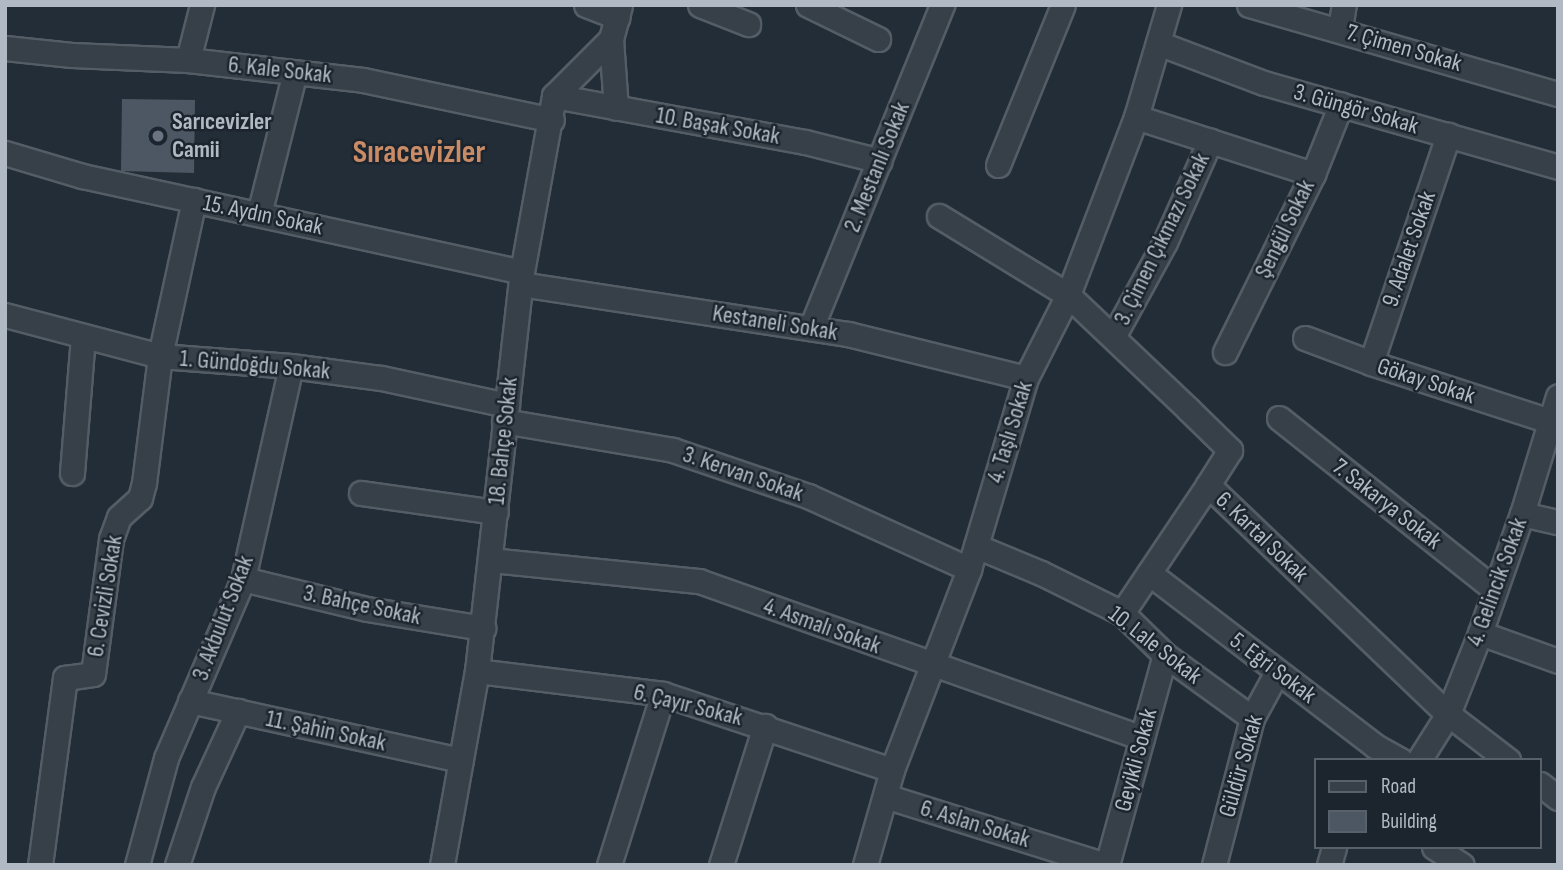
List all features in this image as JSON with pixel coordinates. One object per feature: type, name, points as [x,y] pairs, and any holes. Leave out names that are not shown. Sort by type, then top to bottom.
[{"type":"street","points":[[188,60],[202,5]]},
{"type":"street","points":[[586,5],[619,11],[611,39],[616,108]]},
{"type":"street","points":[[701,5],[748,24]]},
{"type":"street","points":[[808,5],[878,39]]},
{"type":"street","name":"2. Mestanlı Sokak","points":[[811,328],[942,5]]},
{"type":"street","points":[[998,165],[1063,5]]},
{"type":"street","name":"4. Taşlı Sokak","points":[[865,865],[892,770],[969,569],[1026,378],[1068,295],[1136,117],[1168,5]]},
{"type":"street","name":"7. Çimen Sokak","points":[[1249,5],[1340,29],[1558,94]]},
{"type":"street","points":[[1340,29],[1344,5]]},
{"type":"street","points":[[554,96],[611,39]]},
{"type":"street","name":"3. Güngör Sokak","points":[[1158,43],[1264,83],[1558,167]]},
{"type":"street","name":"6. Kale Sokak","points":[[5,48],[72,55],[188,60],[363,80],[552,120]]},
{"type":"street","points":[[259,214],[295,72]]},
{"type":"street","name":"10. Başak Sokak","points":[[554,96],[805,142],[880,160]]},
{"type":"street","name":"18. Bahçe Sokak","points":[[448,863],[461,760],[483,628],[522,278],[552,120],[554,96]]},
{"type":"street","name":"Şengül Sokak","points":[[1225,352],[1313,174],[1341,104]]},
{"type":"street","points":[[1136,117],[1313,174]]},
{"type":"street","name":"9. Adalet Sokak","points":[[1371,363],[1448,135]]},
{"type":"street","name":"3. Çimen Çıkmazı Sokak","points":[[1113,337],[1165,242],[1210,141]]},
{"type":"street","name":"15. Aydın Sokak","points":[[5,153],[82,177],[259,214],[522,278]]},
{"type":"street","points":[[160,356],[194,200]]},
{"type":"street","name":"6. Kartal Sokak","points":[[939,216],[1068,295],[1113,337],[1230,450],[1208,485],[1448,713],[1505,758]]},
{"type":"street","name":"Kestaneli Sokak","points":[[522,278],[848,334],[1026,378]]},
{"type":"street","name":"1. Gündoğdu Sokak","points":[[5,315],[160,356],[291,366],[381,378],[506,413]]},
{"type":"street","points":[[72,473],[83,336]]},
{"type":"street","name":"Gökay Sokak","points":[[1305,338],[1371,363],[1549,421]]},
{"type":"street","name":"6. Cevizli Sokak","points":[[40,865],[65,678],[93,674],[111,540],[119,517],[140,498],[144,484],[160,356]]},
{"type":"street","name":"3. Akbulut Sokak","points":[[137,865],[166,758],[243,579],[291,366]]},
{"type":"street","name":"4. Gelincik Sokak","points":[[1420,758],[1448,713],[1480,633],[1522,514],[1557,398]]},
{"type":"street","name":"3. Kervan Sokak","points":[[506,413],[673,450],[807,496],[969,569]]},
{"type":"street","name":"7. Sakarya Sokak","points":[[1279,418],[1495,590]]},
{"type":"street","points":[[1122,614],[1208,485]]},
{"type":"street","points":[[361,493],[496,512]]},
{"type":"street","points":[[1522,514],[1558,522]]},
{"type":"street","name":"10. Lale Sokak","points":[[976,546],[1041,573],[1122,614],[1165,655],[1252,718]]},
{"type":"street","name":"4. Asmalı Sokak","points":[[491,560],[699,581],[930,666],[1142,738]]},
{"type":"street","name":"5. Eğri Sokak","points":[[1149,573],[1278,672],[1370,753],[1391,758]]},
{"type":"street","name":"3. Bahçe Sokak","points":[[243,579],[367,609],[483,628]]},
{"type":"street","points":[[1480,633],[1558,661]]},
{"type":"street","name":"Geyikli Sokak","points":[[1106,865],[1165,655]]},
{"type":"street","name":"6. Çayır Sokak","points":[[477,671],[663,694],[892,770]]},
{"type":"street","name":"Güldür Sokak","points":[[1214,865],[1252,718],[1278,672]]},
{"type":"street","points":[[609,865],[663,694]]},
{"type":"street","name":"11. Şahin Sokak","points":[[190,701],[461,760]]},
{"type":"street","points":[[177,865],[203,787],[238,711]]},
{"type":"street","points":[[721,865],[765,726]]},
{"type":"street","points":[[1542,786],[1558,798]]},
{"type":"street","name":"6. Aslan Sokak","points":[[885,796],[1106,865]]},
{"type":"street","points":[[1437,849],[1462,865]]},
{"type":"building","name":"Sarıcevizler Camii","points":[[122,99],[195,100],[194,173],[121,171]]},
{"type":"place","name":"Sarıcevizler Camii","points":[[158,136]]},
{"type":"district","name":"Sıracevizler","points":[[419,153]]}]
